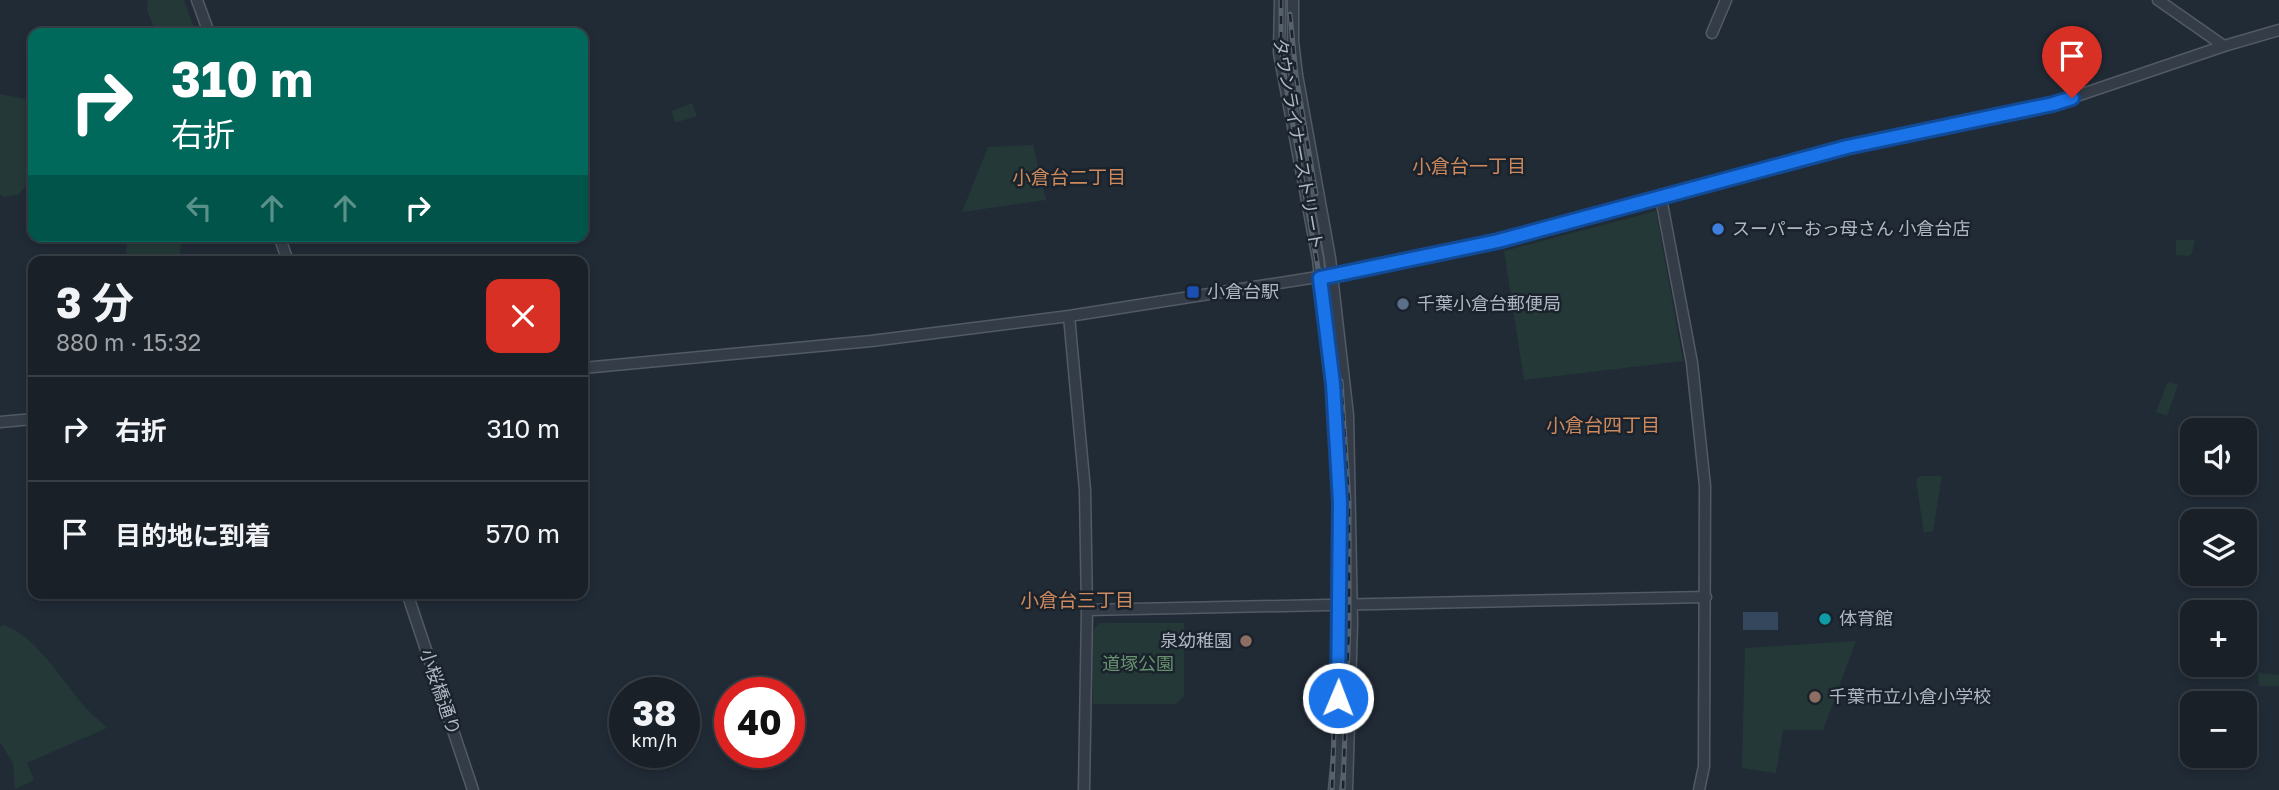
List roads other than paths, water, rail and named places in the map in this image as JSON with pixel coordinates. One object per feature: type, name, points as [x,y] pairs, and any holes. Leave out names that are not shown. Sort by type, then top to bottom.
[{"type":"street","points":[[197,0],[207,28]]},
{"type":"street","name":"タウンライナーストリート","points":[[1280,0],[1279,53],[1320,278],[1335,416],[1340,502],[1338,748],[1334,790]]},
{"type":"street","name":"タウンライナーストリート","points":[[1293,0],[1293,41],[1297,75],[1332,275],[1348,415],[1352,605],[1347,790]]},
{"type":"street","points":[[1712,33],[1726,0]]},
{"type":"street","points":[[2158,0],[2224,46]]},
{"type":"street","points":[[588,368],[871,341],[1069,316],[1320,278],[1498,241],[1847,147],[2053,104],[2279,30]]},
{"type":"street","points":[[1661,198],[1692,363],[1704,486],[1704,766],[1699,790]]},
{"type":"street","points":[[1069,316],[1084,490],[1087,610],[1084,790]]},
{"type":"street","points":[[0,422],[28,419]]},
{"type":"street","points":[[1087,610],[1706,597]]},
{"type":"street","name":"小桜橋通り","points":[[409,599],[473,790]]},
{"type":"water","points":[[1743,612],[1778,612],[1778,630],[1743,630]]},
{"type":"railway","points":[[1281,0],[1284,74],[1321,285],[1334,417],[1339,502],[1332,790]]},
{"type":"railway","points":[[1290,14],[1296,75],[1316,194]]},
{"type":"railway","points":[[1341,381],[1349,502],[1349,623],[1343,790]]},
{"type":"place","name":"スーパーおっ母さん 小倉台店","points":[[1718,229]]},
{"type":"place","name":"小倉台駅","points":[[1193,292]]},
{"type":"place","name":"千葉小倉台郵便局","points":[[1403,304]]},
{"type":"place","name":"体育館","points":[[1825,619]]},
{"type":"place","name":"泉幼稚園","points":[[1246,641]]},
{"type":"place","name":"千葉市立小倉小学校","points":[[1815,697]]},
{"type":"district","name":"小倉台一丁目","points":[[1469,166]]},
{"type":"district","name":"小倉台二丁目","points":[[1069,177]]},
{"type":"district","name":"小倉台四丁目","points":[[1603,425]]},
{"type":"district","name":"小倉台三丁目","points":[[1077,600]]},
{"type":"park label","name":"道塚公園","points":[[1138,664]]}]
